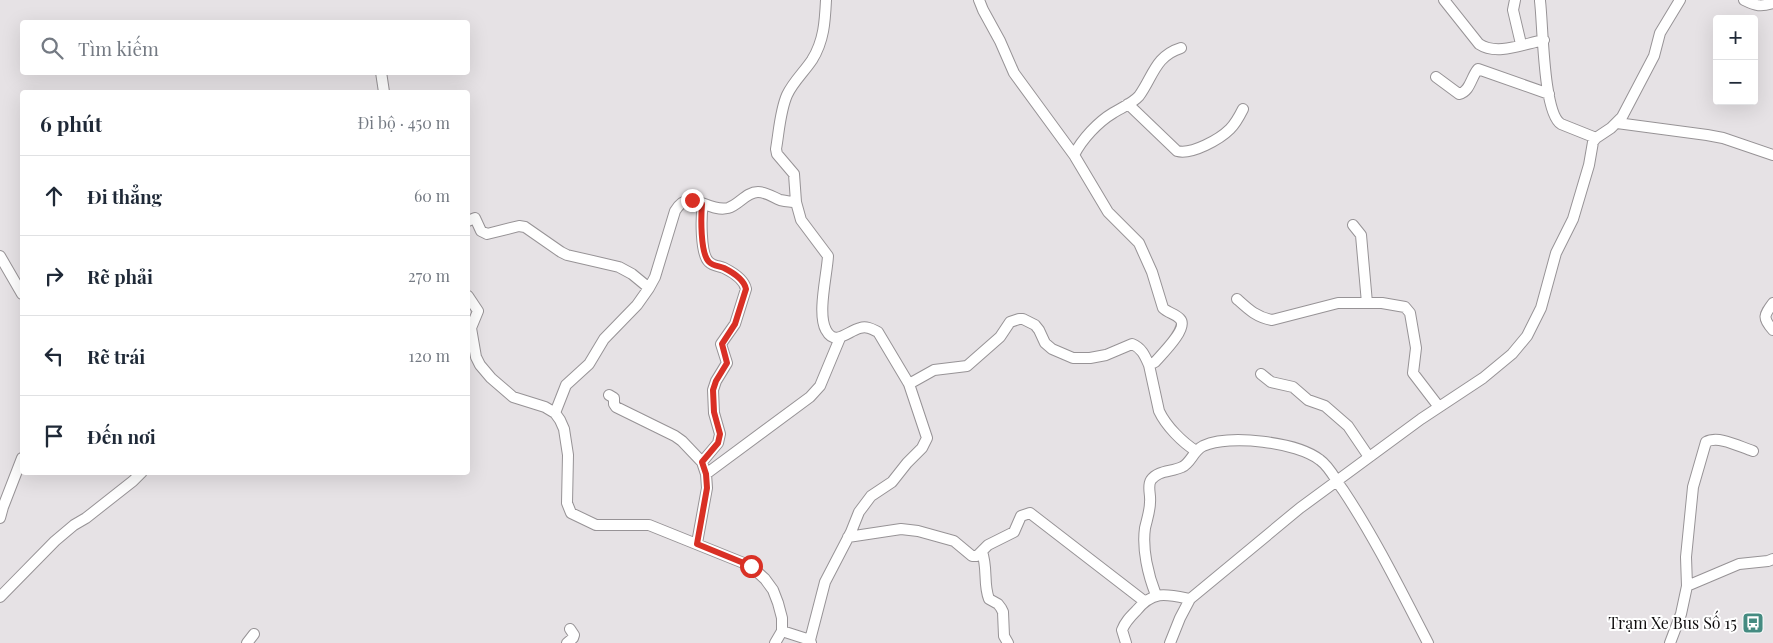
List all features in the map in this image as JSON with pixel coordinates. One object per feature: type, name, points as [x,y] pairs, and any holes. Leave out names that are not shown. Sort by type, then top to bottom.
[{"type":"street","points":[[782,631],[810,641],[825,582],[859,512],[871,496],[892,482],[926,443],[926,434],[909,384],[878,332],[872,328],[860,328],[840,338],[835,338],[827,333],[823,322],[823,295],[828,256],[801,220],[796,202],[794,174],[777,154],[776,149],[787,96],[812,60],[823,36],[826,0]]},
{"type":"street","points":[[979,0],[1000,40],[1011,68],[1074,155],[1108,212],[1139,243],[1152,272],[1163,308],[1166,312],[1180,318],[1182,323],[1180,332],[1155,362],[1149,365]]},
{"type":"street","points":[[1444,0],[1479,44],[1485,48],[1499,50],[1544,40]]},
{"type":"street","points":[[1515,0],[1513,10],[1521,44]]},
{"type":"street","points":[[1170,643],[1190,599],[1300,508],[1439,407],[1500,366],[1512,354],[1534,324],[1541,308],[1556,253],[1573,219],[1589,165],[1591,150],[1596,138],[1617,123],[1622,117],[1654,56],[1660,33],[1680,0]]},
{"type":"street","points":[[1744,0],[1756,6],[1763,6],[1773,2]]},
{"type":"street","points":[[1540,1],[1545,71],[1557,122],[1596,138]]},
{"type":"street","points":[[1074,155],[1080,144],[1104,119],[1139,96],[1156,65],[1164,56],[1181,48]]},
{"type":"street","points":[[1436,77],[1459,94],[1462,94],[1466,92],[1478,69],[1549,94]]},
{"type":"street","points":[[381,75],[384,90]]},
{"type":"street","points":[[1128,104],[1177,151],[1182,152],[1205,145],[1228,131],[1237,122],[1243,110]]},
{"type":"street","points":[[1617,123],[1650,129],[1707,134],[1773,155]]},
{"type":"street","points":[[555,413],[566,385],[589,364],[608,335],[637,305],[649,288],[655,277],[678,206],[687,200],[716,208],[729,208],[756,192],[796,202]]},
{"type":"street","points":[[702,204],[701,220],[705,257],[711,265],[724,268],[739,278],[746,289],[735,324],[722,344],[727,363],[714,385],[714,412],[720,434],[718,443],[702,462]]},
{"type":"street","points":[[470,219],[475,218],[481,231],[487,234],[519,226],[525,227],[567,255],[626,270],[649,288]]},
{"type":"street","points":[[1353,224],[1361,236],[1368,303]]},
{"type":"street","points":[[0,256],[20,291]]},
{"type":"street","points":[[470,299],[478,311],[471,328],[476,357],[480,365],[512,397],[545,407],[555,413],[564,429],[568,450],[567,503],[571,512],[596,525],[649,525],[751,566],[758,571],[773,590],[778,603],[782,618],[782,631],[775,643]]},
{"type":"street","points":[[1237,299],[1251,312],[1261,318],[1272,320],[1338,303],[1382,303],[1405,307],[1412,322],[1416,348],[1413,373],[1439,407]]},
{"type":"street","points":[[1773,303],[1765,314],[1765,319],[1773,330]]},
{"type":"street","points":[[909,384],[934,370],[967,366],[1000,337],[1010,322],[1019,319],[1035,325],[1045,343],[1052,349],[1073,358],[1090,358],[1106,355],[1132,344],[1138,346],[1143,352],[1149,365],[1162,417],[1196,451]]},
{"type":"street","points":[[706,474],[810,397],[820,386],[840,338]]},
{"type":"street","points":[[1261,374],[1270,382],[1292,387],[1308,400],[1325,406],[1348,426],[1369,458]]},
{"type":"street","points":[[609,395],[614,398],[616,407],[675,436],[702,462],[706,474],[707,494],[697,544]]},
{"type":"street","points":[[1670,643],[1681,614],[1687,586],[1686,557],[1693,487],[1706,442],[1711,439],[1753,451]]},
{"type":"street","points":[[1156,595],[1146,563],[1145,528],[1151,499],[1150,481],[1159,473],[1184,466],[1196,451],[1204,446],[1239,440],[1300,448],[1322,461],[1354,507],[1388,566],[1428,643]]},
{"type":"street","points":[[0,518],[20,463]]},
{"type":"street","points":[[0,596],[55,541],[133,482],[139,475]]},
{"type":"street","points":[[848,537],[901,529],[923,532],[954,541],[972,556],[977,556],[988,545],[1014,532],[1021,516],[1030,513],[1144,601]]},
{"type":"street","points":[[982,552],[987,568],[986,592],[989,599],[1002,608],[1004,636],[1008,643]]},
{"type":"street","points":[[1687,586],[1738,564],[1773,559]]},
{"type":"street","points":[[1126,643],[1122,630],[1124,624],[1144,601],[1156,595],[1190,599]]},
{"type":"street","points":[[567,643],[574,635],[570,629]]},
{"type":"street","points":[[247,643],[254,634]]},
{"type":"place","name":"Trạm Xe Bus Số 15","points":[[1753,623]]},
{"type":"route","points":[[692,200],[702,204],[701,220],[704,252],[708,262],[711,265],[729,270],[743,281],[746,289],[734,327],[722,344],[727,363],[713,390],[714,417],[720,434],[718,443],[704,457],[702,462],[706,474],[707,494],[697,544],[751,566]]}]
